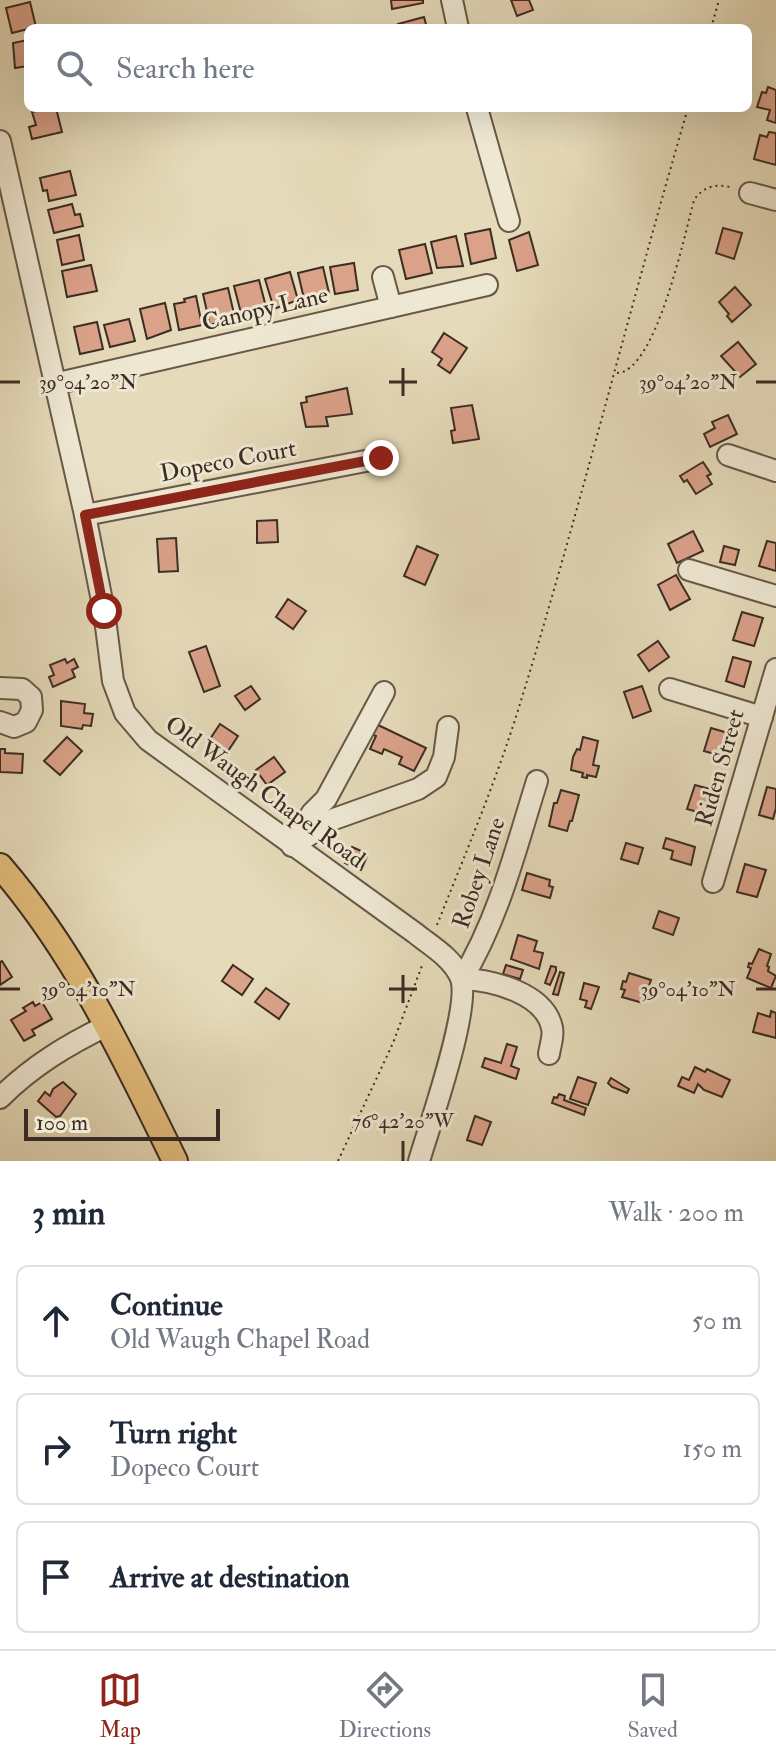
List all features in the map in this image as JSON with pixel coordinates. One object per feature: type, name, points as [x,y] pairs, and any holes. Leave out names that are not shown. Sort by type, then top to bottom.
[{"type":"main road","points":[[0,866],[27,897],[73,962],[108,1025],[175,1161]]},
{"type":"street","points":[[452,0],[457,24]]},
{"type":"street","points":[[478,112],[509,221]]},
{"type":"street","name":"Old Waugh Chapel Road","points":[[0,141],[85,515],[104,611],[113,681],[125,713],[148,740],[415,933],[449,960],[462,979]]},
{"type":"street","points":[[750,193],[776,200]]},
{"type":"street","points":[[383,277],[391,307]]},
{"type":"street","name":"Canopy Lane","points":[[54,384],[487,285]]},
{"type":"street","points":[[728,455],[776,471]]},
{"type":"street","name":"Dopeco Court","points":[[85,515],[381,458]]},
{"type":"street","points":[[689,570],[776,596]]},
{"type":"street","name":"Riden Street","points":[[713,882],[776,669]]},
{"type":"street","points":[[0,688],[22,689],[31,697],[32,710],[26,722],[14,727],[0,722]]},
{"type":"street","points":[[670,689],[762,717]]},
{"type":"street","points":[[292,846],[312,813],[326,799],[384,692]]},
{"type":"street","points":[[292,846],[334,819],[418,789],[436,777],[444,757],[448,727]]},
{"type":"street","name":"Robey Lane","points":[[462,979],[500,902],[537,781]]},
{"type":"street","points":[[419,1161],[457,1028],[462,1005],[462,979],[479,979],[534,1001],[546,1014],[552,1029],[549,1054]]},
{"type":"street","points":[[0,1098],[40,1063],[67,1045],[108,1025]]},
{"type":"path","points":[[712,24],[719,0]]},
{"type":"path","points":[[437,925],[478,824],[519,706],[687,112]]},
{"type":"path","points":[[615,373],[624,372],[636,363],[648,346],[663,307],[694,200],[702,189],[726,186],[750,193]]},
{"type":"path","points":[[338,1161],[393,1043],[424,962]]},
{"type":"building","points":[[391,0],[423,0],[423,3],[392,9]]},
{"type":"building","points":[[511,0],[529,0],[533,10],[517,16]]},
{"type":"building","points":[[30,2],[35,24],[24,24],[24,30],[12,33],[6,8]]},
{"type":"building","points":[[424,17],[426,24],[398,24]]},
{"type":"building","points":[[24,41],[24,67],[15,68],[13,43]]},
{"type":"building","points":[[768,87],[776,90],[776,123],[767,120],[770,110],[757,107],[762,92],[766,93]]},
{"type":"building","points":[[32,112],[57,112],[62,132],[32,139],[29,127],[36,125]]},
{"type":"building","points":[[769,132],[776,133],[776,165],[754,159],[760,135],[767,137]]},
{"type":"building","points":[[70,171],[76,195],[49,201],[40,178]]},
{"type":"building","points":[[72,204],[75,215],[80,214],[83,226],[54,233],[48,210]]},
{"type":"building","points":[[723,228],[742,233],[734,259],[716,253]]},
{"type":"building","points":[[490,229],[496,258],[471,264],[465,234]]},
{"type":"building","points":[[529,232],[538,265],[517,271],[509,240]]},
{"type":"building","points":[[79,235],[84,260],[62,265],[57,240]]},
{"type":"building","points":[[456,236],[463,266],[437,268],[431,242]]},
{"type":"building","points":[[425,244],[432,273],[406,279],[399,250]]},
{"type":"building","points":[[354,263],[358,290],[335,294],[330,267]]},
{"type":"building","points":[[91,265],[97,291],[67,297],[62,271]]},
{"type":"building","points":[[323,267],[329,293],[305,303],[298,273]]},
{"type":"building","points":[[290,272],[298,300],[274,309],[265,279]]},
{"type":"building","points":[[259,280],[266,307],[242,317],[234,286]]},
{"type":"building","points":[[735,287],[751,305],[732,322],[719,302]]},
{"type":"building","points":[[228,288],[235,318],[210,325],[203,294]]},
{"type":"building","points":[[196,296],[202,325],[179,330],[174,304]]},
{"type":"building","points":[[165,303],[171,330],[147,339],[140,309]]},
{"type":"building","points":[[129,319],[135,341],[110,347],[104,325]]},
{"type":"building","points":[[97,322],[103,349],[80,354],[74,327]]},
{"type":"building","points":[[444,333],[467,348],[450,373],[438,365],[442,359],[432,352]]},
{"type":"building","points":[[738,342],[756,364],[740,377],[721,356]]},
{"type":"building","points":[[347,388],[352,414],[326,417],[328,426],[306,427],[301,403],[307,402],[306,397]]},
{"type":"building","points":[[472,405],[479,439],[453,443],[451,431],[455,430],[451,408]]},
{"type":"building","points":[[728,415],[737,434],[710,447],[704,434],[715,428],[712,422]]},
{"type":"building","points":[[703,462],[711,474],[707,476],[712,484],[696,494],[687,480],[684,482],[680,476]]},
{"type":"building","points":[[277,520],[278,542],[257,543],[257,521]]},
{"type":"building","points":[[693,531],[703,551],[677,563],[668,544]]},
{"type":"building","points":[[176,538],[178,571],[159,572],[157,539]]},
{"type":"building","points":[[767,541],[776,543],[776,571],[759,566]]},
{"type":"building","points":[[417,546],[438,555],[425,585],[404,576]]},
{"type":"building","points":[[724,546],[739,550],[735,565],[720,562]]},
{"type":"building","points":[[676,575],[690,599],[670,610],[658,585]]},
{"type":"building","points":[[288,599],[306,611],[293,629],[276,617]]},
{"type":"building","points":[[742,612],[763,618],[754,646],[733,640]]},
{"type":"building","points":[[658,641],[669,657],[649,671],[638,655]]},
{"type":"building","points":[[206,646],[220,686],[204,692],[189,652]]},
{"type":"building","points":[[733,657],[751,662],[744,687],[726,681]]},
{"type":"building","points":[[65,659],[67,663],[74,659],[78,667],[72,670],[75,677],[53,687],[49,677],[54,675],[50,665]]},
{"type":"building","points":[[251,686],[260,699],[245,710],[235,696]]},
{"type":"building","points":[[642,686],[651,711],[633,718],[624,692]]},
{"type":"building","points":[[61,701],[85,704],[84,713],[93,714],[91,726],[83,725],[82,729],[61,726]]},
{"type":"building","points":[[220,724],[238,736],[228,751],[210,739]]},
{"type":"building","points":[[376,724],[426,748],[414,771],[399,764],[402,757],[384,749],[382,754],[370,749],[376,736],[371,734]]},
{"type":"building","points":[[711,728],[728,733],[722,756],[704,751]]},
{"type":"building","points":[[67,737],[82,751],[60,775],[44,761]]},
{"type":"building","points":[[583,737],[598,741],[593,765],[599,766],[596,777],[582,777],[583,773],[571,770],[573,757],[577,749],[580,750]]},
{"type":"building","points":[[0,749],[5,749],[5,753],[23,754],[22,773],[0,772]]},
{"type":"building","points":[[274,757],[285,772],[267,785],[256,770]]},
{"type":"building","points":[[695,785],[713,790],[705,814],[687,809]]},
{"type":"building","points":[[767,787],[776,789],[773,819],[759,815]]},
{"type":"building","points":[[561,790],[579,795],[567,831],[549,826],[554,803],[557,803]]},
{"type":"building","points":[[666,838],[695,847],[691,865],[671,859],[673,851],[663,848]]},
{"type":"building","points":[[626,843],[643,848],[638,864],[621,859]]},
{"type":"building","points":[[352,847],[368,854],[361,870],[345,863]]},
{"type":"building","points":[[745,864],[766,870],[757,897],[737,892]]},
{"type":"building","points":[[527,873],[550,880],[549,886],[553,887],[550,898],[522,890]]},
{"type":"building","points":[[659,911],[679,918],[673,935],[653,928]]},
{"type":"building","points":[[518,935],[537,941],[534,951],[543,953],[539,969],[511,959]]},
{"type":"building","points":[[759,949],[771,954],[768,971],[776,976],[771,988],[747,978],[751,968],[748,967],[749,963],[752,964]]},
{"type":"building","points":[[0,962],[12,977],[0,985]]},
{"type":"building","points":[[233,965],[253,979],[242,995],[222,981]]},
{"type":"building","points":[[506,965],[523,970],[520,979],[503,974]]},
{"type":"building","points":[[551,966],[556,967],[556,971],[550,985],[545,983]]},
{"type":"building","points":[[560,972],[564,973],[558,995],[553,994]]},
{"type":"building","points":[[629,973],[651,980],[643,1003],[622,997],[625,990],[621,989],[623,981],[626,982]]},
{"type":"building","points":[[584,983],[599,987],[591,1009],[585,1007],[587,1001],[580,999]]},
{"type":"building","points":[[266,988],[289,1004],[279,1019],[255,1002]]},
{"type":"building","points":[[33,1002],[35,1006],[42,1002],[52,1019],[32,1030],[35,1035],[24,1041],[11,1020],[26,1011],[23,1008]]},
{"type":"building","points":[[771,1011],[776,1013],[776,1038],[753,1032],[758,1013],[770,1017]]},
{"type":"building","points":[[507,1044],[517,1047],[511,1066],[519,1069],[516,1079],[482,1067],[485,1058],[501,1063]]},
{"type":"building","points":[[695,1067],[730,1080],[722,1097],[704,1090],[698,1084],[694,1093],[678,1086],[682,1077],[689,1080]]},
{"type":"building","points":[[578,1077],[596,1083],[588,1105],[570,1099]]},
{"type":"building","points":[[611,1078],[629,1089],[627,1093],[612,1087],[608,1083]]},
{"type":"building","points":[[63,1082],[76,1094],[56,1117],[38,1101],[45,1092],[50,1096],[53,1089]]},
{"type":"building","points":[[559,1094],[565,1096],[564,1100],[586,1108],[584,1115],[552,1103]]},
{"type":"building","points":[[475,1116],[491,1122],[482,1145],[467,1140]]},
{"type":"route","points":[[104,611],[85,515],[381,458]]}]
